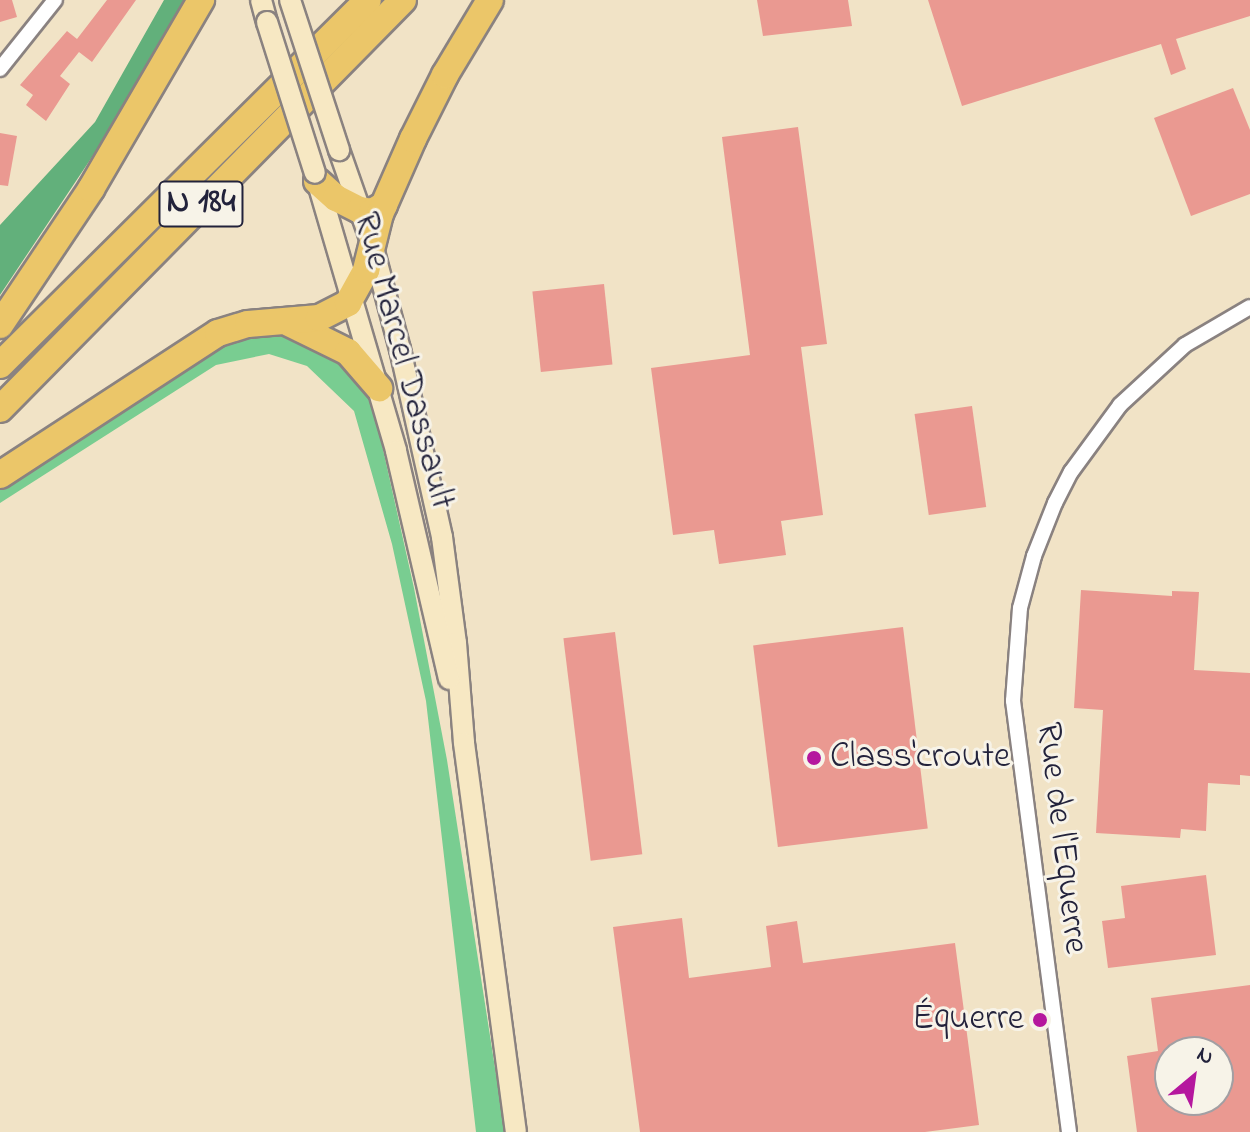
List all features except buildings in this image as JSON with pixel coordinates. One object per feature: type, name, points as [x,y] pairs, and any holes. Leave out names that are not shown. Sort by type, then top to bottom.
[{"type":"highway","points":[[0,325],[91,189],[201,0]]},
{"type":"highway","name":"N 184","points":[[0,365],[368,0]]},
{"type":"highway","name":"N 184","points":[[0,409],[403,0]]},
{"type":"highway","points":[[0,475],[218,333],[248,324],[289,323],[328,315],[352,298],[366,270],[372,244],[372,207],[490,0]]},
{"type":"highway","points":[[316,177],[336,198],[372,207]]},
{"type":"highway","points":[[289,323],[348,352],[379,388]]},
{"type":"street","points":[[0,69],[55,0]]},
{"type":"street","name":"Rue Marcel Dassault","points":[[261,0],[379,388],[464,743]]},
{"type":"street","name":"Rue Marcel Dassault","points":[[290,0],[339,150],[372,207]]},
{"type":"street","name":"Rue Marcel Dassault","points":[[372,244],[400,349],[442,537],[456,643],[464,743],[516,1132]]},
{"type":"street","name":"Rue de l'Equerre","points":[[1069,1132],[1013,701],[1020,608],[1034,556],[1055,503],[1071,472],[1120,405],[1185,345],[1250,307]]},
{"type":"green space","points":[[164,0],[187,0],[118,118],[0,295],[0,225],[95,122]]},
{"type":"green space","points":[[275,330],[331,351],[365,388],[376,418],[414,588],[447,760],[505,1132],[476,1132],[426,701],[392,544],[354,411],[307,366],[269,354],[216,365],[0,503],[0,488],[241,334]]},
{"type":"place","name":"Class'croute","points":[[814,758]]},
{"type":"place","name":"Équerre","points":[[1040,1020]]}]
